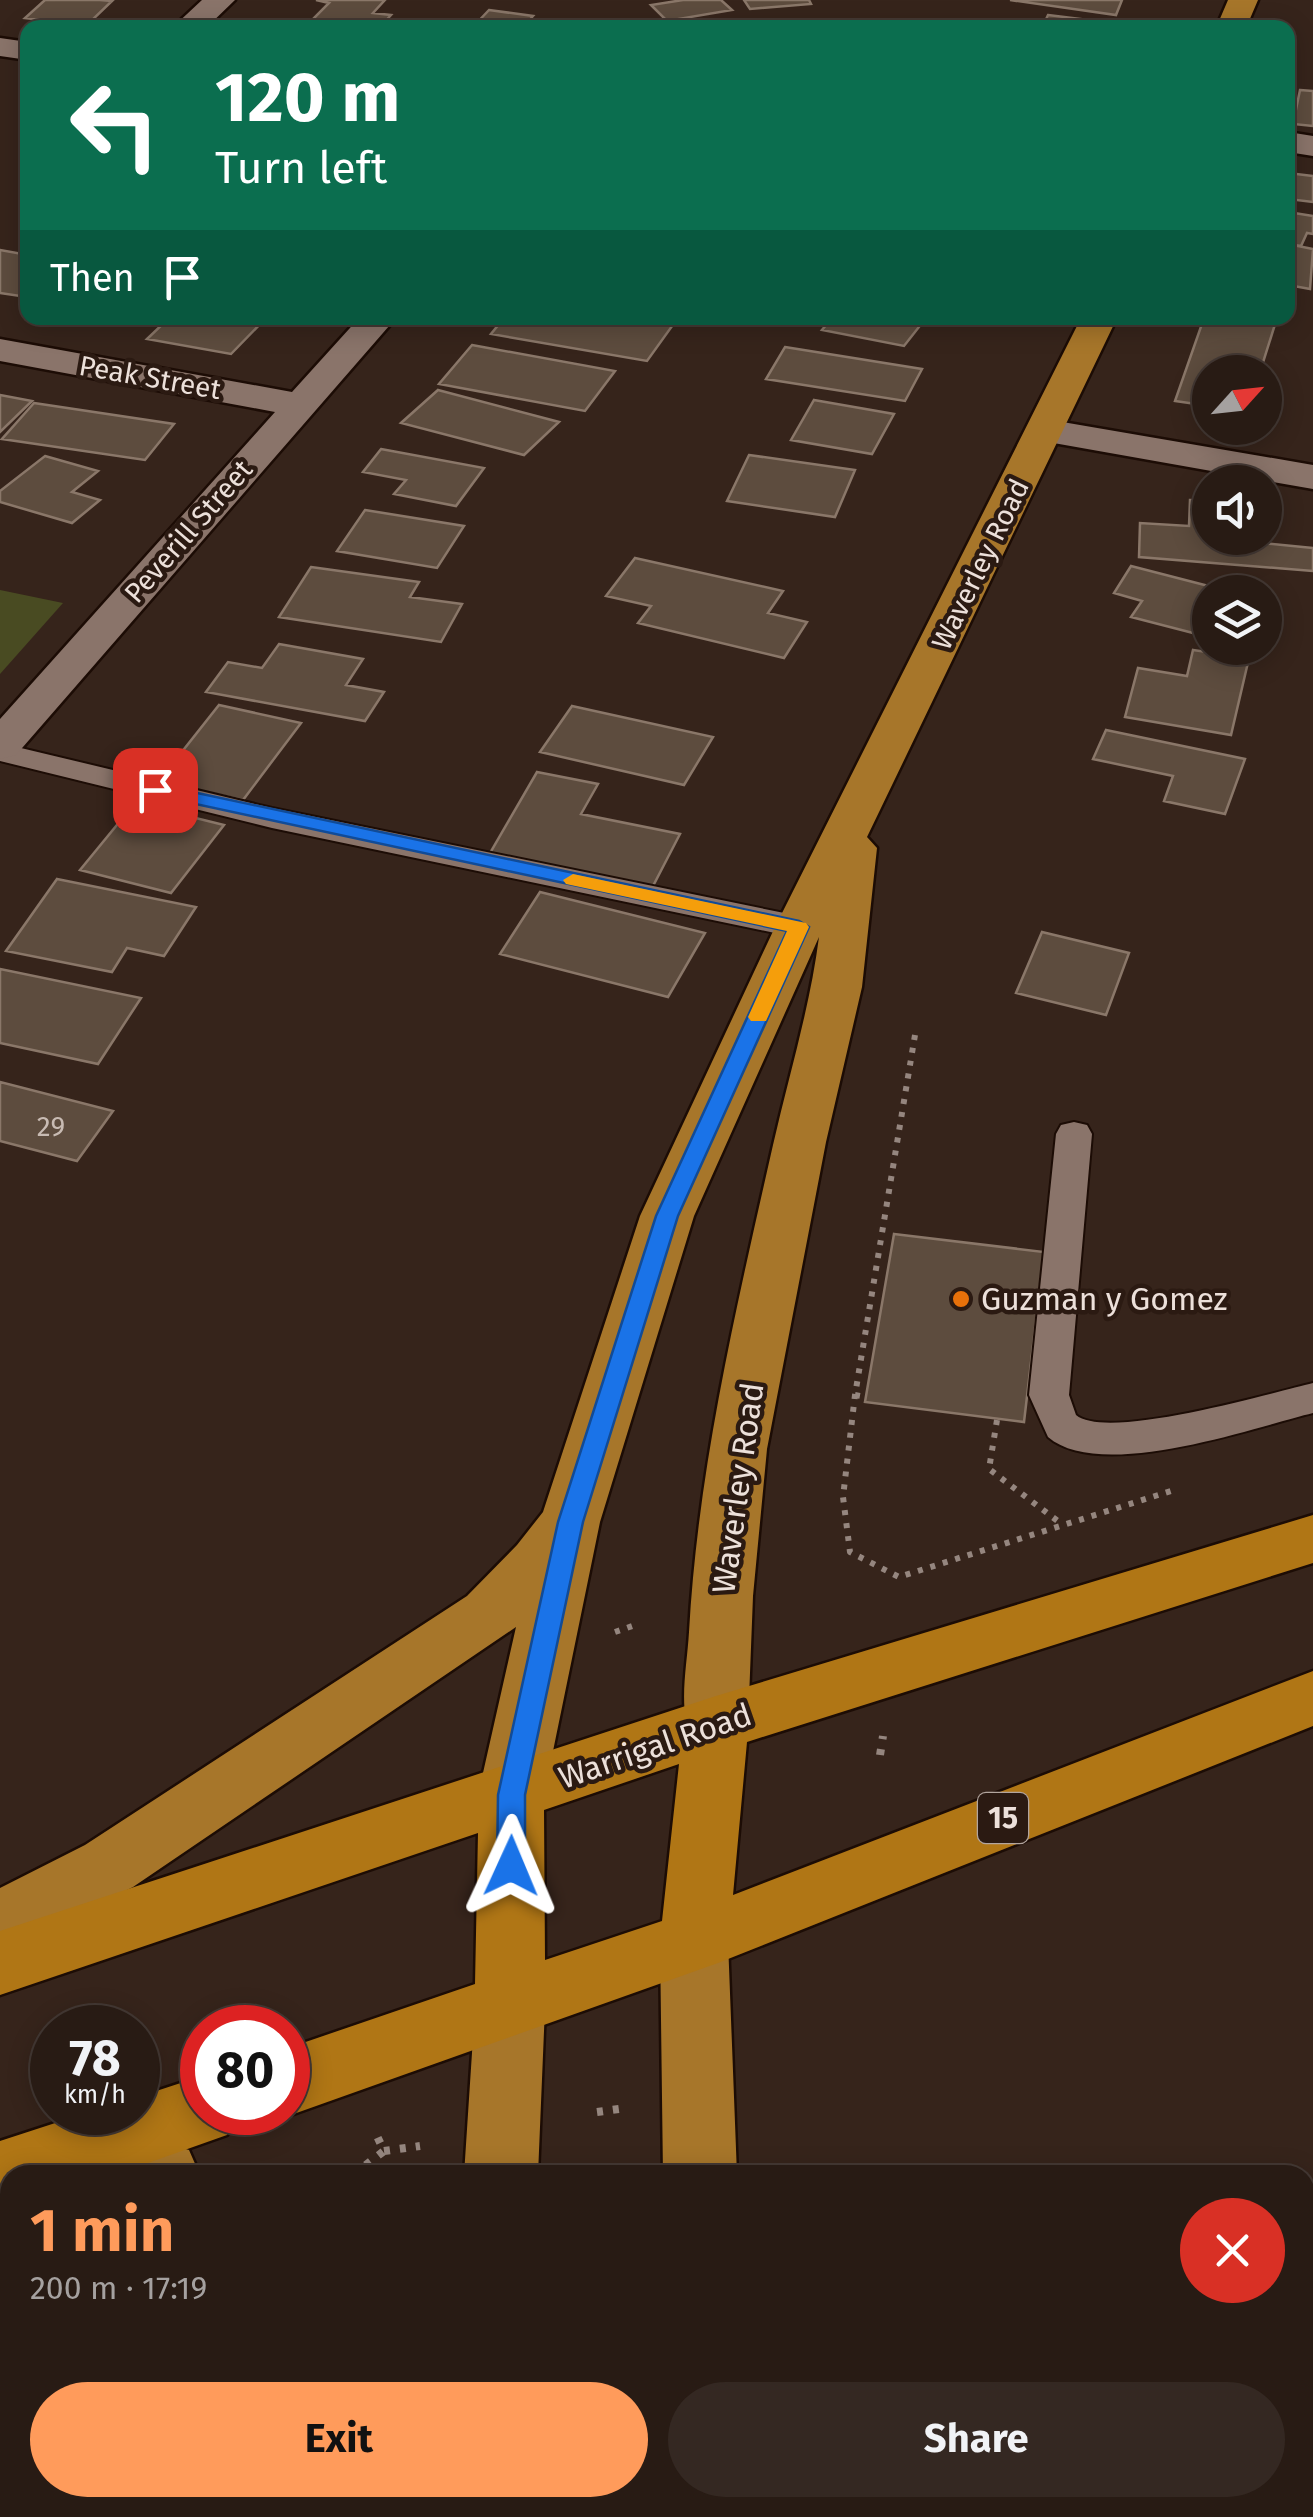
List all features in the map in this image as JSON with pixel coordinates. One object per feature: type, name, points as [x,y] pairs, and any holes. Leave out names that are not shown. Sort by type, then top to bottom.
[{"type":"highway","name":"Warrigal Road","points":[[0,1963],[716,1724],[1313,1538]]},
{"type":"highway","name":"15","points":[[310,2075],[694,1941],[1313,1698]]},
{"type":"highway","name":"Waverley Road","points":[[694,1941],[716,1724]]},
{"type":"highway","name":"Waverley Road","points":[[510,2007],[512,1795]]},
{"type":"highway","points":[[41,2165],[180,2119]]},
{"type":"main road","name":"Waverley Road","points":[[512,1795],[570,1522],[667,1216],[799,927],[1095,325]]},
{"type":"main road","name":"Waverley Road","points":[[716,1724],[722,1596],[738,1448],[800,1142],[837,987],[859,810]]},
{"type":"main road","points":[[0,1922],[109,1866],[489,1614],[539,1563],[570,1522]]},
{"type":"main road","name":"Waverley Road","points":[[694,1941],[700,2165]]},
{"type":"main road","name":"Waverley Road","points":[[502,2165],[510,2007]]},
{"type":"main road","points":[[78,2154],[123,2165]]},
{"type":"street","points":[[196,20],[220,0]]},
{"type":"street","name":"Peverill Street","points":[[0,749],[372,325]]},
{"type":"street","name":"Peak Street","points":[[0,350],[300,404]]},
{"type":"street","points":[[1045,431],[1313,477]]},
{"type":"lane","points":[[0,749],[272,818],[799,927]]},
{"type":"lane","points":[[1074,1134],[1049,1395],[1052,1413],[1068,1432],[1109,1440],[1313,1398]]},
{"type":"path","points":[[915,1034],[855,1396],[843,1497],[844,1532],[856,1559],[899,1577],[1192,1484]]},
{"type":"path","points":[[855,1396],[866,1397]]},
{"type":"path","points":[[997,1419],[988,1469],[1064,1526]]},
{"type":"path","points":[[597,2112],[641,2106]]},
{"type":"path","points":[[376,2134],[384,2151]]},
{"type":"path","points":[[365,2165],[384,2151],[420,2146]]},
{"type":"green space","points":[[0,590],[63,603],[0,674]]},
{"type":"building","points":[[45,0],[112,1],[92,20],[25,18]]},
{"type":"building","points":[[316,0],[385,0],[373,13],[391,15],[386,20],[313,19],[329,3]]},
{"type":"building","points":[[721,0],[732,10],[666,20],[651,5]]},
{"type":"building","points":[[744,0],[809,0],[811,4],[750,9]]},
{"type":"building","points":[[1010,0],[1122,0],[1116,15]]},
{"type":"building","points":[[489,10],[533,16],[529,20],[480,20]]},
{"type":"building","points":[[1048,15],[1089,20],[1046,20]]},
{"type":"building","points":[[1300,90],[1313,91],[1313,126],[1295,124]]},
{"type":"building","points":[[1295,174],[1313,176],[1313,202],[1295,200]]},
{"type":"building","points":[[1295,213],[1313,216],[1313,234],[1307,233],[1301,246],[1295,245]]},
{"type":"building","points":[[1295,245],[1313,249],[1310,289],[1295,286]]},
{"type":"building","points":[[0,250],[20,254],[20,296],[0,293]]},
{"type":"building","points":[[162,325],[259,325],[231,354],[147,339]]},
{"type":"building","points":[[498,325],[673,325],[647,361],[491,334]]},
{"type":"building","points":[[826,325],[920,325],[904,346],[822,330]]},
{"type":"building","points":[[1202,325],[1275,325],[1265,355],[1192,355],[1192,403],[1175,401]]},
{"type":"building","points":[[472,345],[615,371],[585,411],[439,384]]},
{"type":"building","points":[[785,347],[922,369],[905,401],[766,379]]},
{"type":"building","points":[[438,390],[559,422],[524,455],[401,423]]},
{"type":"building","points":[[0,395],[32,401],[0,432]]},
{"type":"building","points":[[814,400],[894,414],[872,454],[791,440]]},
{"type":"building","points":[[34,403],[174,424],[145,460],[2,439]]},
{"type":"building","points":[[381,449],[484,468],[456,506],[394,494],[406,480],[363,472]]},
{"type":"building","points":[[749,455],[855,470],[835,517],[727,501]]},
{"type":"building","points":[[45,456],[98,471],[72,492],[100,500],[72,523],[0,502],[0,491]]},
{"type":"building","points":[[1192,500],[1192,555],[1282,555],[1282,545],[1313,548],[1313,571],[1139,557],[1140,523],[1189,526]]},
{"type":"building","points":[[365,510],[464,526],[437,568],[337,551]]},
{"type":"building","points":[[635,558],[783,591],[768,613],[807,622],[784,658],[638,623],[651,606],[606,596]]},
{"type":"building","points":[[1131,566],[1192,582],[1192,633],[1131,617],[1142,601],[1114,593]]},
{"type":"building","points":[[311,567],[419,582],[410,597],[462,604],[441,642],[279,617]]},
{"type":"building","points":[[279,644],[363,659],[346,685],[384,692],[365,721],[206,692],[228,662],[262,668]]},
{"type":"building","points":[[1192,654],[1192,665],[1247,665],[1231,735],[1125,717],[1138,668],[1187,676]]},
{"type":"building","points":[[219,705],[301,723],[243,800],[158,782]]},
{"type":"building","points":[[572,706],[713,737],[684,785],[540,752]]},
{"type":"building","points":[[1106,730],[1245,759],[1225,814],[1164,801],[1173,776],[1093,759]]},
{"type":"building","points":[[537,772],[598,784],[581,814],[680,834],[653,886],[490,853]]},
{"type":"building","points":[[135,803],[224,825],[171,893],[80,870]]},
{"type":"building","points":[[57,879],[196,907],[164,956],[127,948],[112,972],[6,951]]},
{"type":"building","points":[[540,892],[705,933],[668,997],[500,954]]},
{"type":"building","points":[[1042,932],[1129,953],[1106,1015],[1016,993]]},
{"type":"building","points":[[0,969],[141,998],[98,1064],[0,1043]]},
{"type":"building","points":[[0,1082],[113,1111],[77,1161],[0,1141]]},
{"type":"building","name":"Guzman y Gomez","points":[[894,1234],[1044,1252],[1024,1422],[865,1402]]},
{"type":"slow traffic","points":[[573,880],[799,927],[758,1017]]},
{"type":"place","name":"Guzman y Gomez","points":[[961,1299]]},
{"type":"route","points":[[155,790],[272,818],[799,927],[667,1216],[570,1522],[512,1795],[511,1866]]}]
